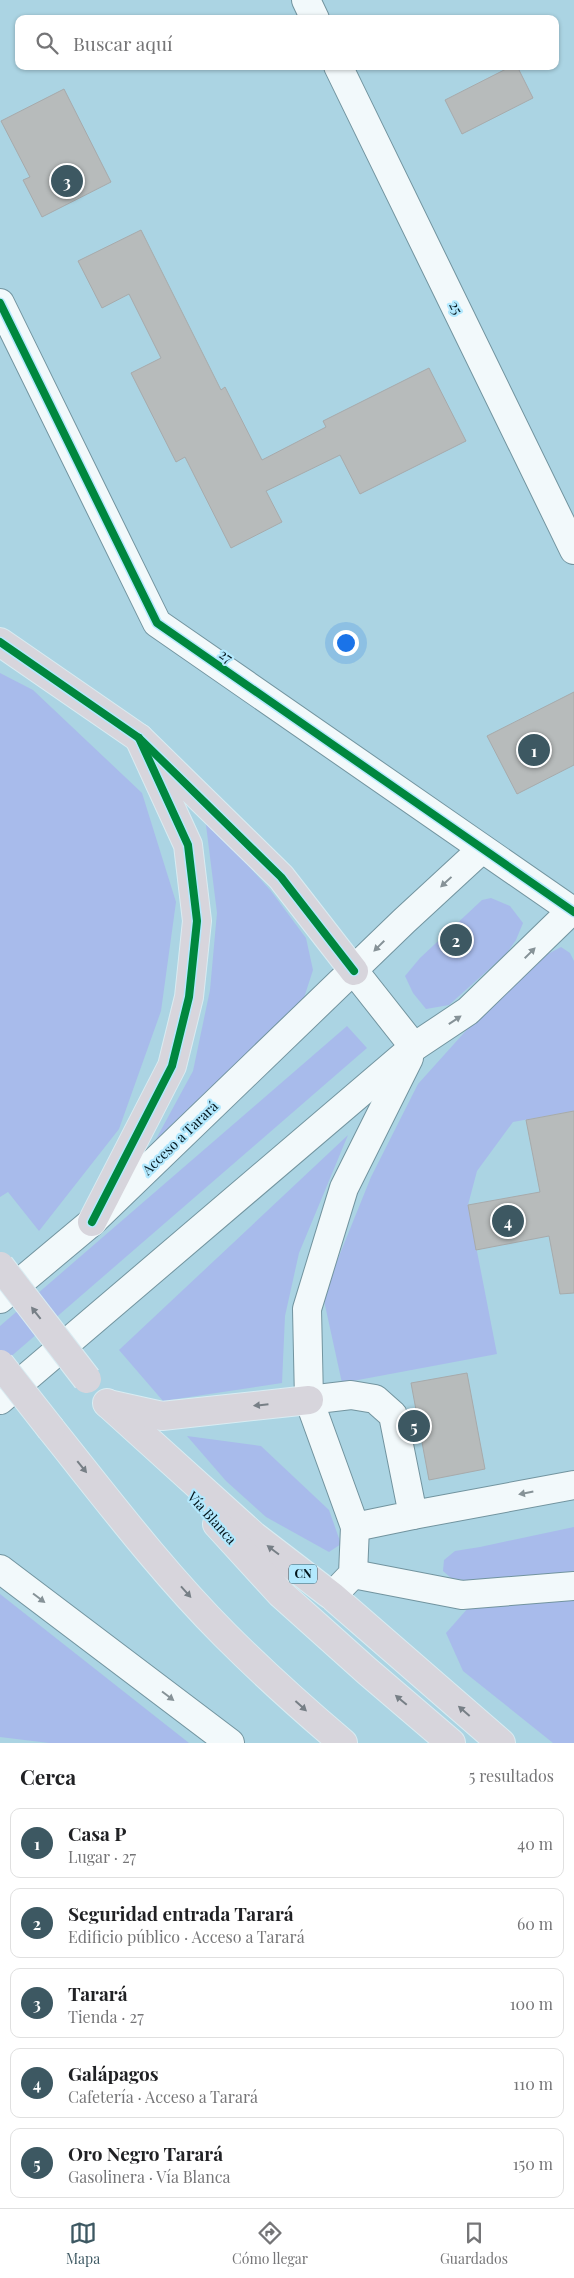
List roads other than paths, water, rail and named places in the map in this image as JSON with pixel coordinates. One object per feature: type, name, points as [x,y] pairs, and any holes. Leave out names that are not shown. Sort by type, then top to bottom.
[{"type":"highway","points":[[0,642],[139,738],[281,877],[354,971]]},
{"type":"highway","points":[[92,1222],[172,1066],[189,997],[197,921],[188,845],[139,738]]},
{"type":"highway","name":"Vía Blanca","points":[[0,1266],[107,1403],[280,1593],[366,1671],[451,1743]]},
{"type":"highway","points":[[0,1364],[158,1561],[225,1635],[302,1708],[344,1743]]},
{"type":"highway","points":[[107,1403],[162,1416],[309,1400]]},
{"type":"highway","name":"CN","points":[[107,1403],[254,1536],[332,1596],[501,1743]]},
{"type":"street","points":[[306,0],[313,15]]},
{"type":"street","name":"25","points":[[340,70],[574,550]]},
{"type":"street","name":"27","points":[[0,303],[157,623],[573,911]]},
{"type":"street","name":"Acceso a Tarará","points":[[0,1299],[92,1222],[354,971],[404,920],[482,848]]},
{"type":"street","points":[[0,1400],[414,1047],[468,1011],[573,911]]},
{"type":"street","points":[[354,971],[414,1047]]},
{"type":"street","points":[[332,1596],[353,1574],[355,1527],[309,1400],[307,1309],[344,1188],[414,1047]]},
{"type":"street","points":[[309,1400],[351,1395],[375,1399],[393,1416],[413,1515]]},
{"type":"street","points":[[355,1527],[574,1485]]},
{"type":"street","points":[[0,1569],[230,1743]]},
{"type":"street","points":[[353,1574],[462,1595],[574,1586]]},
{"type":"place","name":"Tarará","points":[[67,181]]},
{"type":"place","name":"Casa P","points":[[534,750]]},
{"type":"place","name":"Seguridad entrada Tarará","points":[[456,940]]},
{"type":"place","name":"Galápagos","points":[[508,1221]]},
{"type":"place","name":"Oro Negro Tarará","points":[[414,1426]]}]
